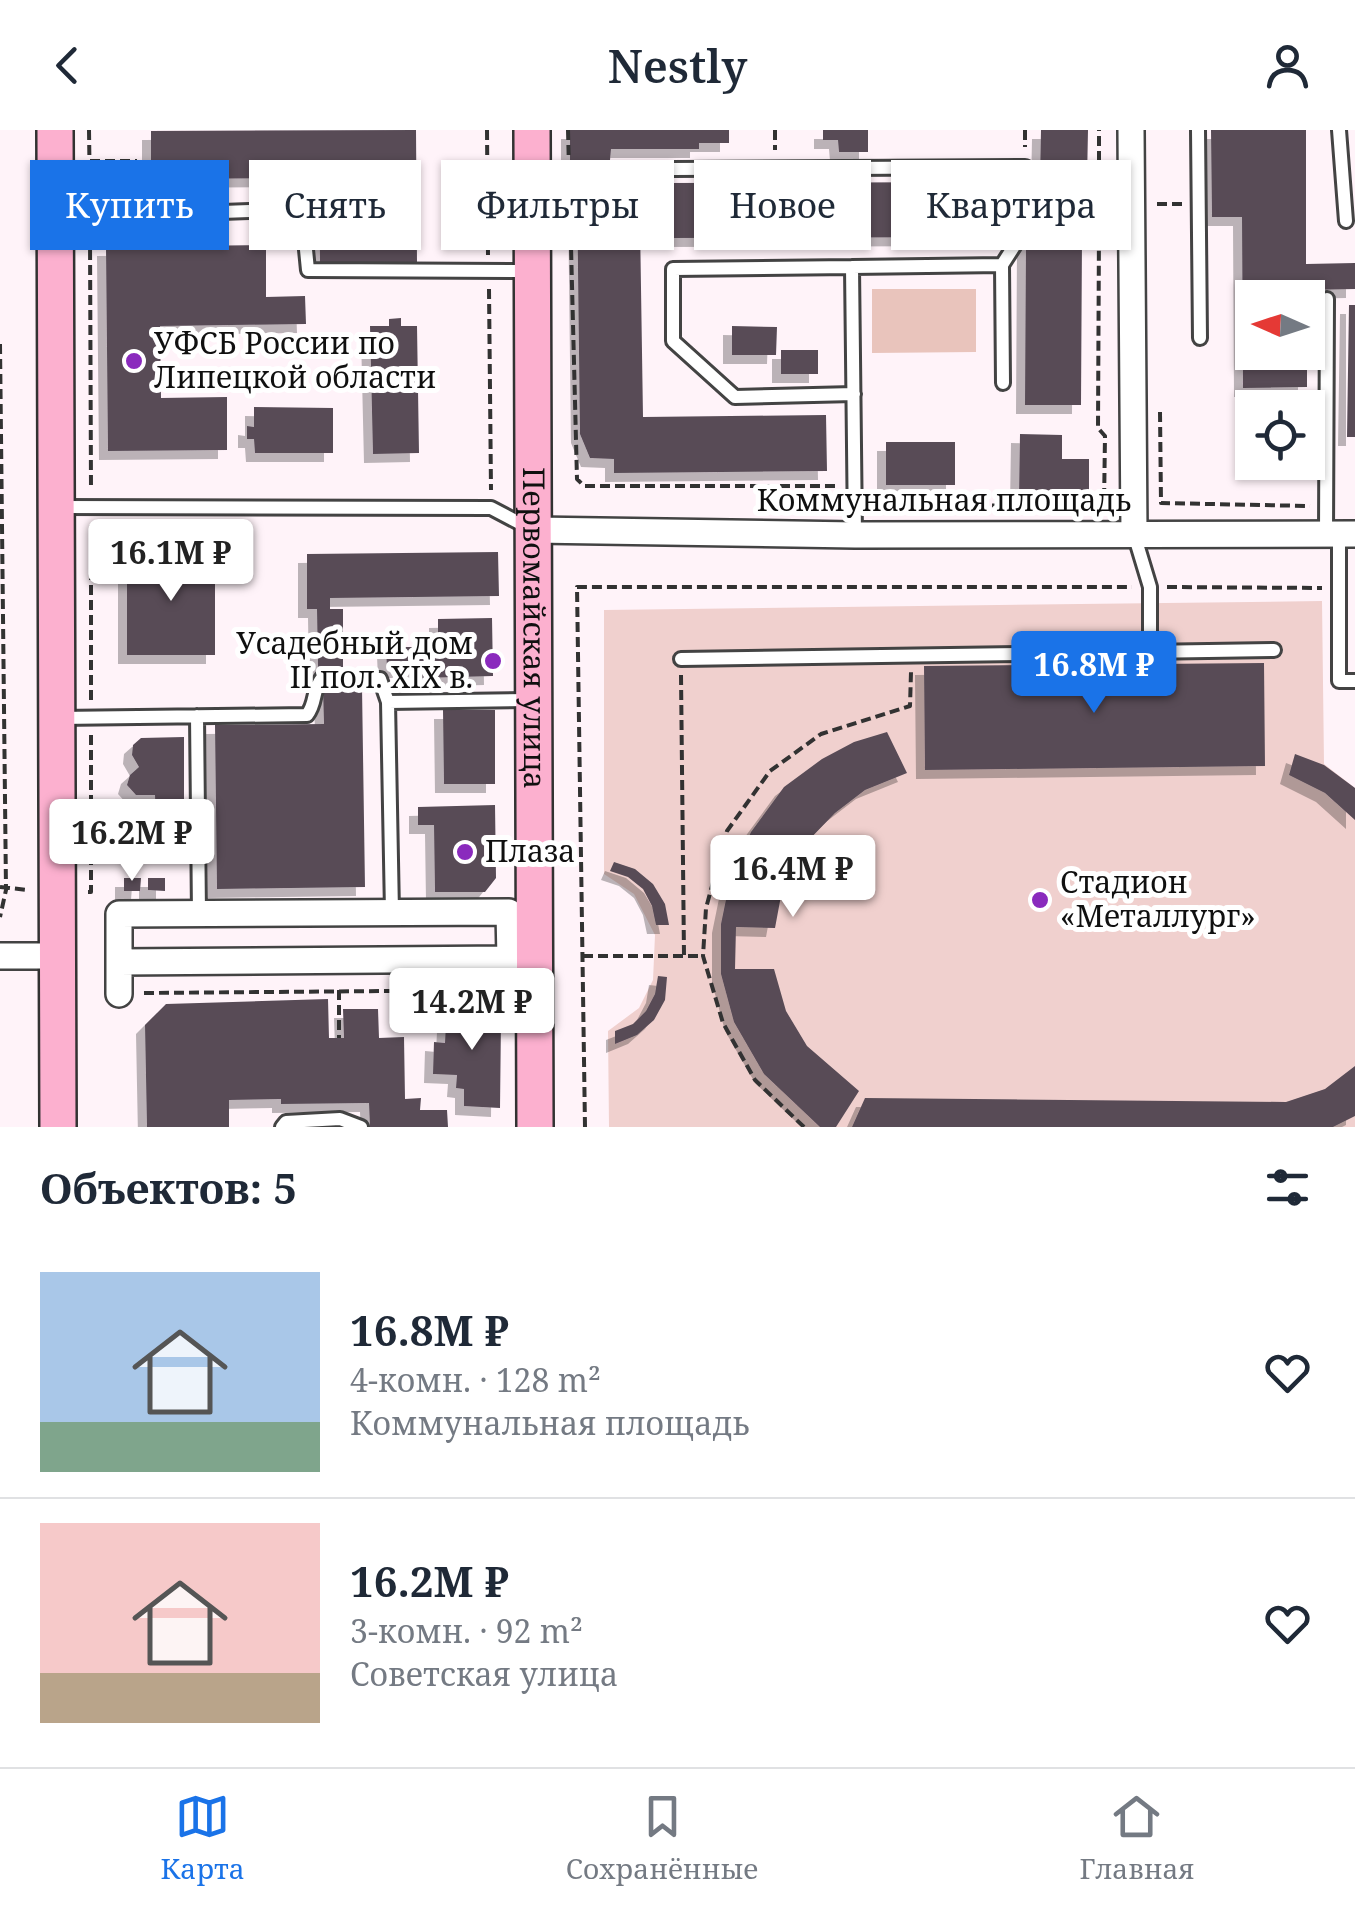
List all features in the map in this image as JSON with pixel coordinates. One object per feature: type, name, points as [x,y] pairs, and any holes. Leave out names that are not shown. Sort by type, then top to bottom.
[{"type":"main road","points":[[54,130],[54,160]]},
{"type":"main road","name":"Первомайская улица","points":[[532,130],[535,1127]]},
{"type":"main road","points":[[55,250],[58,1127]]},
{"type":"street","points":[[1131,130],[1134,534]]},
{"type":"street","name":"Коммунальная площадь","points":[[534,530],[1340,534]]},
{"type":"street","points":[[119,962],[510,960],[509,912],[119,914],[119,962],[119,994]]},
{"type":"street","points":[[0,956],[57,956]]},
{"type":"lane","points":[[1198,130],[1200,338]]},
{"type":"lane","points":[[1339,130],[1346,221]]},
{"type":"lane","points":[[674,170],[891,168]]},
{"type":"lane","points":[[229,211],[302,209],[308,270],[532,271]]},
{"type":"lane","points":[[1003,383],[1002,265],[1012,250]]},
{"type":"lane","points":[[854,394],[735,397],[673,341],[673,269],[1002,265]]},
{"type":"lane","points":[[852,268],[856,534]]},
{"type":"lane","points":[[1327,299],[1326,507],[1340,534],[1339,681],[1355,681]]},
{"type":"lane","points":[[56,507],[491,508],[534,530]]},
{"type":"lane","points":[[1134,534],[1150,587],[1150,651]]},
{"type":"lane","points":[[681,659],[1274,650]]},
{"type":"lane","points":[[56,718],[307,715],[316,704],[316,686],[322,678],[380,679],[388,702],[392,912]]},
{"type":"lane","points":[[388,702],[534,700]]},
{"type":"lane","points":[[197,716],[199,914]]},
{"type":"lane","points":[[282,1127],[286,1122],[340,1118],[361,1127]]},
{"type":"path","points":[[568,130],[578,479],[584,486],[855,486],[872,504],[1104,506],[1105,436],[1098,428],[1099,250]]},
{"type":"path","points":[[1025,130],[1025,144]]},
{"type":"path","points":[[1099,130],[1099,160]]},
{"type":"path","points":[[0,344],[0,917]]},
{"type":"path","points":[[1160,404],[1161,503],[1326,507]]},
{"type":"path","points":[[585,1127],[577,587],[1340,588]]},
{"type":"path","points":[[804,1127],[755,1080],[723,1023],[703,956],[706,908],[727,832],[770,771],[821,734],[910,706],[912,656]]},
{"type":"path","points":[[681,659],[684,956]]},
{"type":"path","points":[[582,956],[703,956]]},
{"type":"path","points":[[339,990],[340,1038]]},
{"type":"path","points":[[119,994],[510,990]]},
{"type":"shaded area","points":[[872,289],[976,289],[976,352],[872,353]]},
{"type":"shaded area","name":"Стадион «Металлург»","points":[[1322,601],[1324,764],[1355,788],[1355,1127],[609,1127],[608,1031],[639,1008],[653,980],[655,935],[634,894],[604,874],[604,610]]},
{"type":"building","points":[[416,130],[416,160],[249,160],[249,178],[229,179],[229,160],[151,160],[151,131]]},
{"type":"building","points":[[570,130],[729,130],[729,143],[699,143],[699,149],[611,149],[610,160],[570,160]]},
{"type":"building","points":[[823,130],[868,130],[868,152],[839,152],[838,140],[823,140]]},
{"type":"building","points":[[1041,130],[1088,130],[1087,160],[1040,160]]},
{"type":"building","points":[[1211,130],[1306,130],[1306,264],[1355,263],[1355,289],[1325,290],[1325,280],[1242,280],[1242,217],[1212,217]]},
{"type":"building","points":[[871,182],[891,182],[891,237],[871,237]]},
{"type":"building","points":[[674,183],[694,183],[694,238],[674,238]]},
{"type":"building","name":"УФСБ России по Липецкой области","points":[[229,245],[266,250],[266,297],[305,296],[306,324],[160,326],[161,398],[227,397],[227,450],[108,451],[106,250],[229,250]]},
{"type":"building","points":[[320,250],[417,250],[417,262],[320,262]]},
{"type":"building","points":[[578,250],[640,250],[643,417],[826,415],[827,471],[614,473],[614,459],[590,458],[580,434]]},
{"type":"building","points":[[1026,250],[1082,250],[1081,405],[1025,405]]},
{"type":"building","points":[[1349,305],[1355,305],[1355,437],[1347,437]]},
{"type":"building","points":[[401,318],[401,326],[417,326],[419,453],[373,454],[370,326],[389,326],[389,319]]},
{"type":"building","points":[[732,326],[777,327],[776,355],[732,355]]},
{"type":"building","points":[[781,350],[818,350],[818,374],[781,374]]},
{"type":"building","points":[[1243,370],[1307,370],[1307,387],[1243,388]]},
{"type":"building","points":[[254,407],[333,408],[333,453],[255,453],[254,439],[247,439],[247,426],[254,427]]},
{"type":"building","points":[[1020,434],[1062,435],[1062,459],[1089,459],[1089,498],[1019,497]]},
{"type":"building","points":[[886,442],[955,442],[955,485],[886,485]]},
{"type":"building","points":[[127,552],[215,552],[215,655],[127,655]]},
{"type":"building","points":[[498,552],[499,596],[330,598],[330,609],[343,609],[343,667],[318,667],[317,609],[307,609],[307,554]]},
{"type":"building","points":[[492,618],[493,676],[421,678],[421,669],[387,669],[386,647],[420,647],[420,639],[438,638],[438,619]]},
{"type":"building","points":[[1264,663],[1265,766],[925,770],[924,666]]},
{"type":"building","points":[[362,687],[365,887],[217,889],[215,725],[324,724],[323,688]]},
{"type":"building","points":[[443,710],[495,710],[495,784],[444,784]]},
{"type":"building","points":[[887,732],[907,773],[865,790],[835,813],[801,848],[783,885],[775,928],[736,927],[735,969],[774,969],[786,1011],[807,1046],[859,1091],[836,1127],[820,1127],[764,1074],[734,1022],[721,974],[721,924],[731,875],[751,832],[784,787],[822,759],[854,742]]},
{"type":"building","points":[[184,737],[184,825],[156,826],[155,795],[136,795],[127,785],[130,775],[139,767],[132,755],[133,745],[141,738]]},
{"type":"building","points":[[1295,754],[1324,765],[1355,788],[1355,820],[1325,793],[1289,775]]},
{"type":"building","name":"Плаза","points":[[495,805],[496,878],[485,892],[435,892],[434,825],[418,825],[418,807]]},
{"type":"building","points":[[614,862],[635,869],[653,884],[665,904],[669,925],[656,925],[643,889],[628,877],[610,871]]},
{"type":"building","points":[[124,878],[141,878],[140,891],[124,891]]},
{"type":"building","points":[[148,878],[165,878],[165,891],[148,890]]},
{"type":"building","points":[[658,976],[667,977],[665,1000],[654,1020],[637,1035],[615,1044],[615,1031],[633,1024],[646,1011]]},
{"type":"building","points":[[328,999],[329,1038],[344,1038],[343,1009],[378,1009],[379,1038],[404,1037],[405,1099],[421,1098],[420,1110],[447,1110],[448,1127],[370,1127],[369,1103],[281,1104],[281,1099],[229,1100],[229,1127],[147,1127],[145,1025],[166,1004]]},
{"type":"building","points":[[447,1003],[491,1005],[501,1019],[500,1108],[464,1106],[464,1089],[456,1088],[457,1075],[433,1074],[434,1042],[445,1043]]},
{"type":"building","points":[[1355,1066],[1355,1116],[1333,1127],[852,1127],[865,1098],[1286,1102],[1325,1089]]},
{"type":"place","name":"УФСБ России по Липецкой области","points":[[134,361]]},
{"type":"place","name":"Усадебный дом II пол. XIX в.","points":[[493,661]]},
{"type":"place","name":"Плаза","points":[[465,852]]},
{"type":"place","name":"Стадион «Металлург»","points":[[1040,900]]}]
